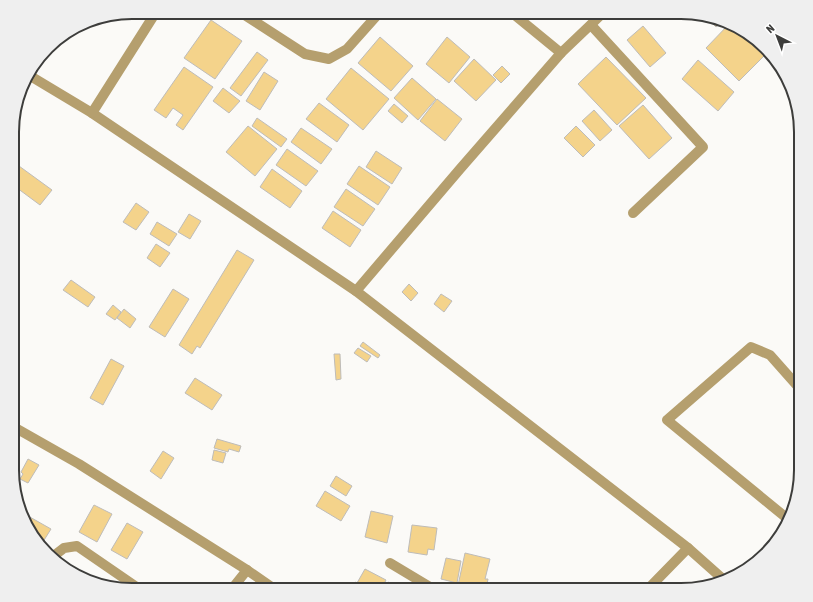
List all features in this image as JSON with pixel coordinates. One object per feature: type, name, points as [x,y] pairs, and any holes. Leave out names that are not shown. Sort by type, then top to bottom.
[{"type":"street","points":[[92,113],[152,19]]},
{"type":"street","points":[[251,19],[305,54],[329,59],[347,49],[374,19]]},
{"type":"street","points":[[520,19],[561,53]]},
{"type":"street","points":[[356,291],[561,53],[596,19]]},
{"type":"street","points":[[590,25],[703,147],[633,213]]},
{"type":"street","points":[[33,78],[92,113],[356,291],[688,548],[719,576]]},
{"type":"street","points":[[784,516],[667,420],[751,347],[770,355],[794,382]]},
{"type":"street","points":[[19,430],[79,464],[266,583]]},
{"type":"street","points":[[56,554],[64,548],[77,546],[131,583]]},
{"type":"street","points":[[654,583],[688,548]]},
{"type":"street","points":[[390,563],[423,583]]},
{"type":"street","points":[[236,583],[247,570]]},
{"type":"building","points":[[211,20],[242,41],[215,79],[184,58]]},
{"type":"building","points":[[643,26],[666,53],[650,67],[627,40]]},
{"type":"building","points":[[725,28],[744,38],[756,47],[757,56],[764,56],[739,81],[706,48]]},
{"type":"building","points":[[380,37],[413,66],[391,91],[358,63]]},
{"type":"building","points":[[447,37],[470,57],[449,83],[426,64]]},
{"type":"building","points":[[257,52],[268,60],[241,96],[230,88]]},
{"type":"building","points":[[606,57],[646,98],[617,125],[578,84]]},
{"type":"building","points":[[474,59],[496,80],[476,101],[454,81]]},
{"type":"building","points":[[698,60],[734,92],[718,111],[682,79]]},
{"type":"building","points":[[502,66],[510,74],[501,83],[493,75]]},
{"type":"building","points":[[184,67],[213,87],[183,130],[176,125],[183,115],[173,108],[166,118],[154,110]]},
{"type":"building","points":[[351,68],[389,99],[363,130],[326,99]]},
{"type":"building","points":[[264,72],[278,81],[260,110],[246,101]]},
{"type":"building","points":[[412,78],[436,99],[418,120],[394,98]]},
{"type":"building","points":[[223,88],[240,101],[229,113],[213,101]]},
{"type":"building","points":[[437,99],[462,119],[445,141],[420,121]]},
{"type":"building","points":[[319,103],[349,125],[337,142],[306,119]]},
{"type":"building","points":[[394,104],[408,116],[402,123],[388,111]]},
{"type":"building","points":[[643,105],[672,138],[649,159],[619,126]]},
{"type":"building","points":[[594,110],[612,130],[600,141],[582,121]]},
{"type":"building","points":[[257,118],[287,139],[281,147],[252,126]]},
{"type":"building","points":[[248,126],[277,149],[255,176],[226,152]]},
{"type":"building","points":[[576,126],[595,145],[583,157],[564,138]]},
{"type":"building","points":[[301,128],[332,149],[321,164],[291,142]]},
{"type":"building","points":[[287,149],[318,171],[306,186],[276,165]]},
{"type":"building","points":[[376,151],[402,168],[392,184],[366,167]]},
{"type":"building","points":[[19,166],[52,190],[40,205],[19,189]]},
{"type":"building","points":[[359,166],[390,187],[378,205],[347,184]]},
{"type":"building","points":[[272,169],[302,191],[290,208],[260,187]]},
{"type":"building","points":[[346,189],[375,209],[363,226],[334,207]]},
{"type":"building","points":[[136,203],[149,212],[136,230],[123,222]]},
{"type":"building","points":[[333,211],[361,230],[350,247],[322,228]]},
{"type":"building","points":[[189,214],[201,221],[190,239],[178,232]]},
{"type":"building","points":[[157,222],[177,234],[169,246],[150,234]]},
{"type":"building","points":[[156,244],[170,253],[160,267],[147,258]]},
{"type":"building","points":[[237,250],[254,260],[200,348],[197,346],[192,354],[179,345]]},
{"type":"building","points":[[71,280],[95,297],[88,307],[63,290]]},
{"type":"building","points":[[409,284],[418,293],[411,301],[402,292]]},
{"type":"building","points":[[173,289],[189,299],[165,337],[149,327]]},
{"type":"building","points":[[441,294],[452,301],[444,312],[434,304]]},
{"type":"building","points":[[113,305],[121,312],[115,320],[106,314]]},
{"type":"building","points":[[124,309],[136,319],[130,328],[117,318]]},
{"type":"building","points":[[363,342],[380,355],[378,358],[360,346]]},
{"type":"building","points":[[358,348],[371,356],[367,362],[354,353]]},
{"type":"building","points":[[334,354],[340,354],[341,379],[336,380]]},
{"type":"building","points":[[111,359],[124,366],[103,405],[90,398]]},
{"type":"building","points":[[195,378],[222,395],[212,410],[185,393]]},
{"type":"building","points":[[217,439],[241,446],[239,452],[229,449],[228,452],[214,448]]},
{"type":"building","points":[[214,450],[226,453],[223,463],[212,460]]},
{"type":"building","points":[[163,451],[174,458],[161,479],[150,471]]},
{"type":"building","points":[[28,459],[39,465],[28,483],[20,479],[23,474],[21,472]]},
{"type":"building","points":[[336,476],[352,486],[346,496],[330,486]]},
{"type":"building","points":[[325,491],[350,506],[341,521],[316,506]]},
{"type":"building","points":[[94,505],[112,514],[97,542],[79,532]]},
{"type":"building","points":[[371,511],[393,516],[387,543],[365,537]]},
{"type":"building","points":[[30,517],[51,529],[44,541]]},
{"type":"building","points":[[127,523],[143,532],[127,559],[111,550]]},
{"type":"building","points":[[412,525],[437,528],[434,550],[428,549],[427,555],[408,552]]},
{"type":"building","points":[[465,553],[490,559],[485,579],[488,579],[487,583],[459,583]]},
{"type":"building","points":[[446,558],[461,561],[457,583],[441,579]]},
{"type":"building","points":[[365,569],[386,580],[384,583],[357,583]]}]
